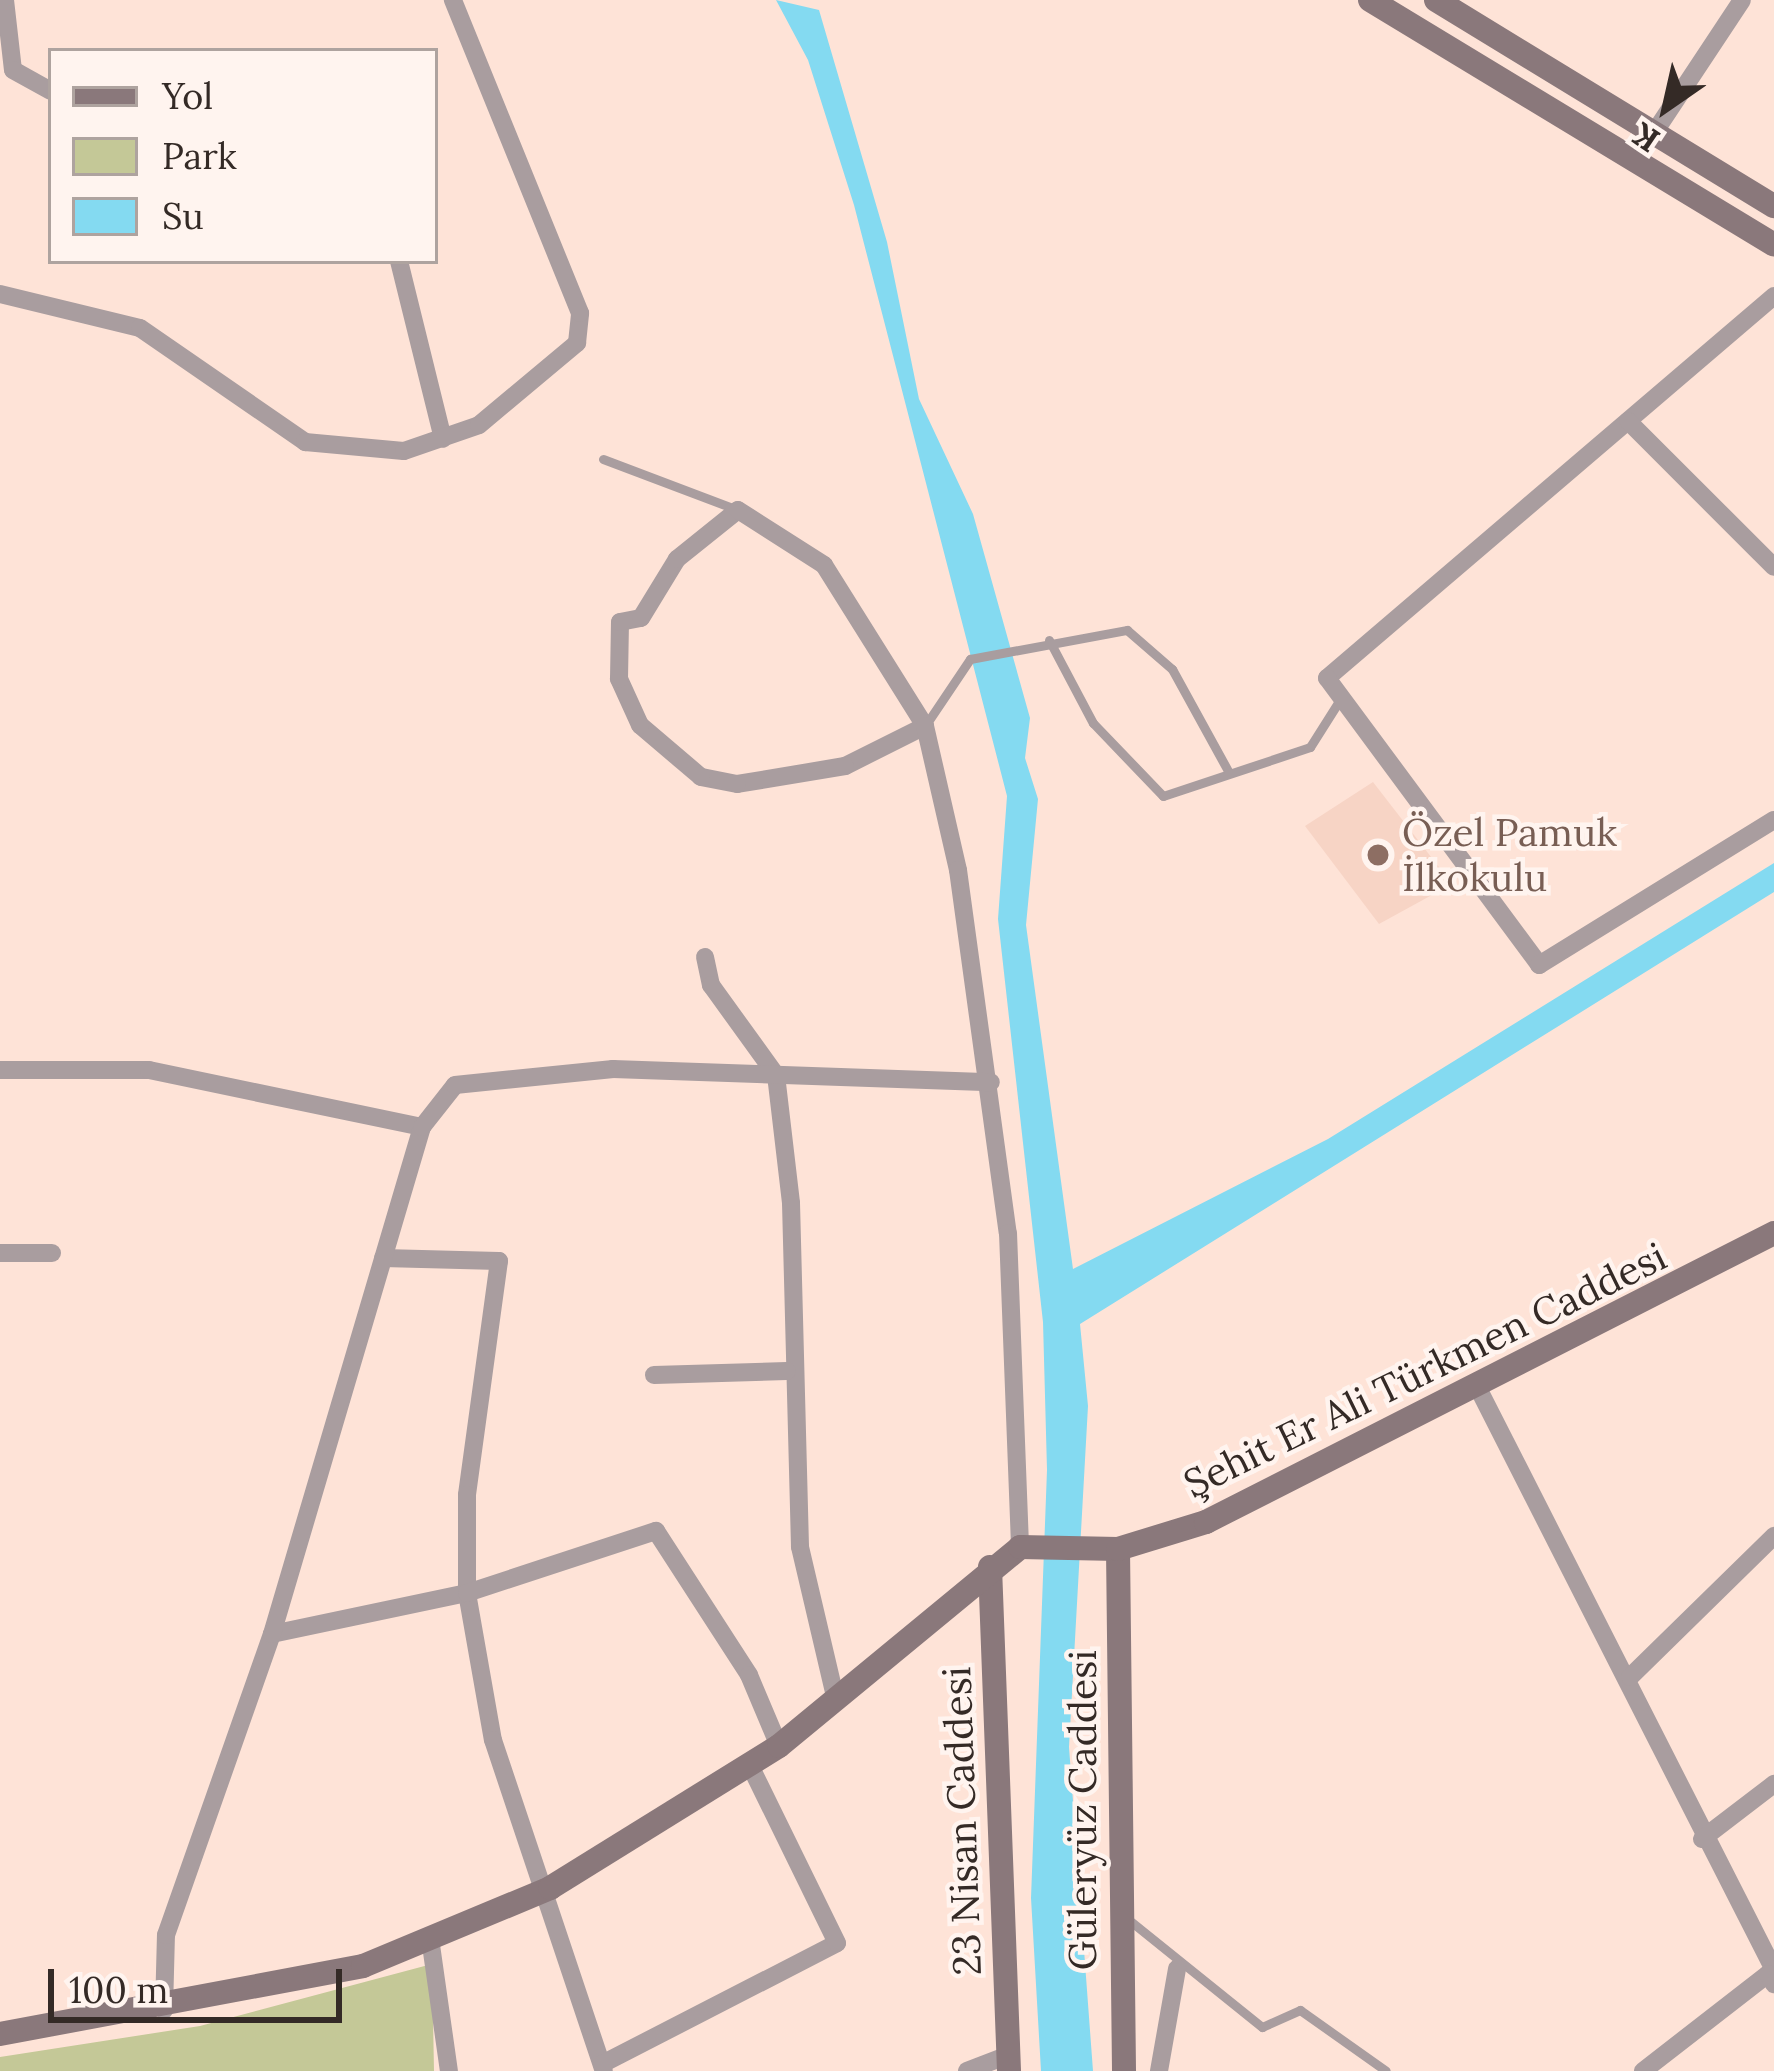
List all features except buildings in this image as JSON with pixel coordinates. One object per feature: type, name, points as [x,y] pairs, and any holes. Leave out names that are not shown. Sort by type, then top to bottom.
[{"type":"street","points":[[5,0],[14,70],[48,89]]},
{"type":"street","points":[[0,294],[140,328],[305,442],[404,451],[443,440],[538,382],[577,343],[580,313],[453,0]]},
{"type":"street","points":[[1370,0],[1774,245]]},
{"type":"street","points":[[1436,0],[1774,206]]},
{"type":"street","points":[[1654,133],[1742,0]]},
{"type":"street","points":[[400,264],[443,440]]},
{"type":"street","points":[[1774,296],[1327,678],[1539,964],[1774,820]]},
{"type":"street","points":[[1628,421],[1774,567]]},
{"type":"street","points":[[0,2034],[164,2010],[363,1966],[550,1888],[778,1745],[1020,1547],[991,1082],[925,726],[824,565],[738,510],[677,559],[641,618],[620,622],[620,679],[640,725],[701,777],[737,784],[845,766],[925,726]]},
{"type":"street","points":[[705,957],[711,985],[776,1075],[791,1203],[787,1371],[800,1547],[836,1701]]},
{"type":"street","points":[[0,1070],[149,1070],[422,1127]]},
{"type":"street","points":[[164,2010],[166,1935],[272,1634],[422,1127],[455,1085],[514,1072],[991,1082]]},
{"type":"street","name":"Şehit Er Ali Türkmen Caddesi","points":[[1020,1547],[1108,1550],[1206,1522],[1479,1390],[1774,1233]]},
{"type":"street","points":[[0,1252],[52,1253]]},
{"type":"street","points":[[383,1258],[499,1261],[467,1496],[467,1593],[493,1740],[550,1888],[603,2067],[836,1943],[749,1762]]},
{"type":"street","points":[[654,1375],[787,1371]]},
{"type":"street","points":[[1479,1390],[1630,1677],[1702,1839],[1772,1976],[1643,2071]]},
{"type":"street","points":[[272,1634],[467,1593],[656,1531],[728,1638],[778,1745]]},
{"type":"street","points":[[1630,1677],[1774,1536]]},
{"type":"street","name":"Güleryüz Caddesi","points":[[1108,1550],[1124,2071]]},
{"type":"street","name":"23 Nisan Caddesi","points":[[990,1568],[1009,2063]]},
{"type":"street","points":[[1702,1839],[1774,1784]]},
{"type":"street","points":[[430,1938],[449,2071]]},
{"type":"street","points":[[1160,2071],[1177,1969]]},
{"type":"street","points":[[967,2071],[1009,2063]]},
{"type":"lane","points":[[603,459],[738,510]]},
{"type":"lane","points":[[925,726],[970,659],[1049,640],[1127,630],[1154,647],[1228,771]]},
{"type":"lane","points":[[1049,640],[1145,790],[1179,799],[1228,771],[1310,747],[1341,698]]},
{"type":"lane","points":[[1116,1907],[1177,1969],[1262,2027],[1300,2010],[1386,2071]]},
{"type":"shaded area","name":"Özel Pamuk İlkokulu","points":[[1373,782],[1452,884],[1379,924],[1305,826]]},
{"type":"green space","points":[[432,1964],[434,2071],[0,2071],[0,2057],[200,2026]]},
{"type":"water","points":[[776,0],[819,10],[887,242],[919,399],[973,514],[1030,718],[1025,758],[1038,799],[1026,925],[1073,1269],[1328,1139],[1774,863],[1774,892],[1080,1324],[1088,1406],[1069,1747],[1093,2071],[1041,2071],[1031,1898],[1047,1470],[1043,1322],[998,919],[1007,796],[854,205],[808,60]]},
{"type":"place","name":"Özel Pamuk İlkokulu","points":[[1378,855]]}]
